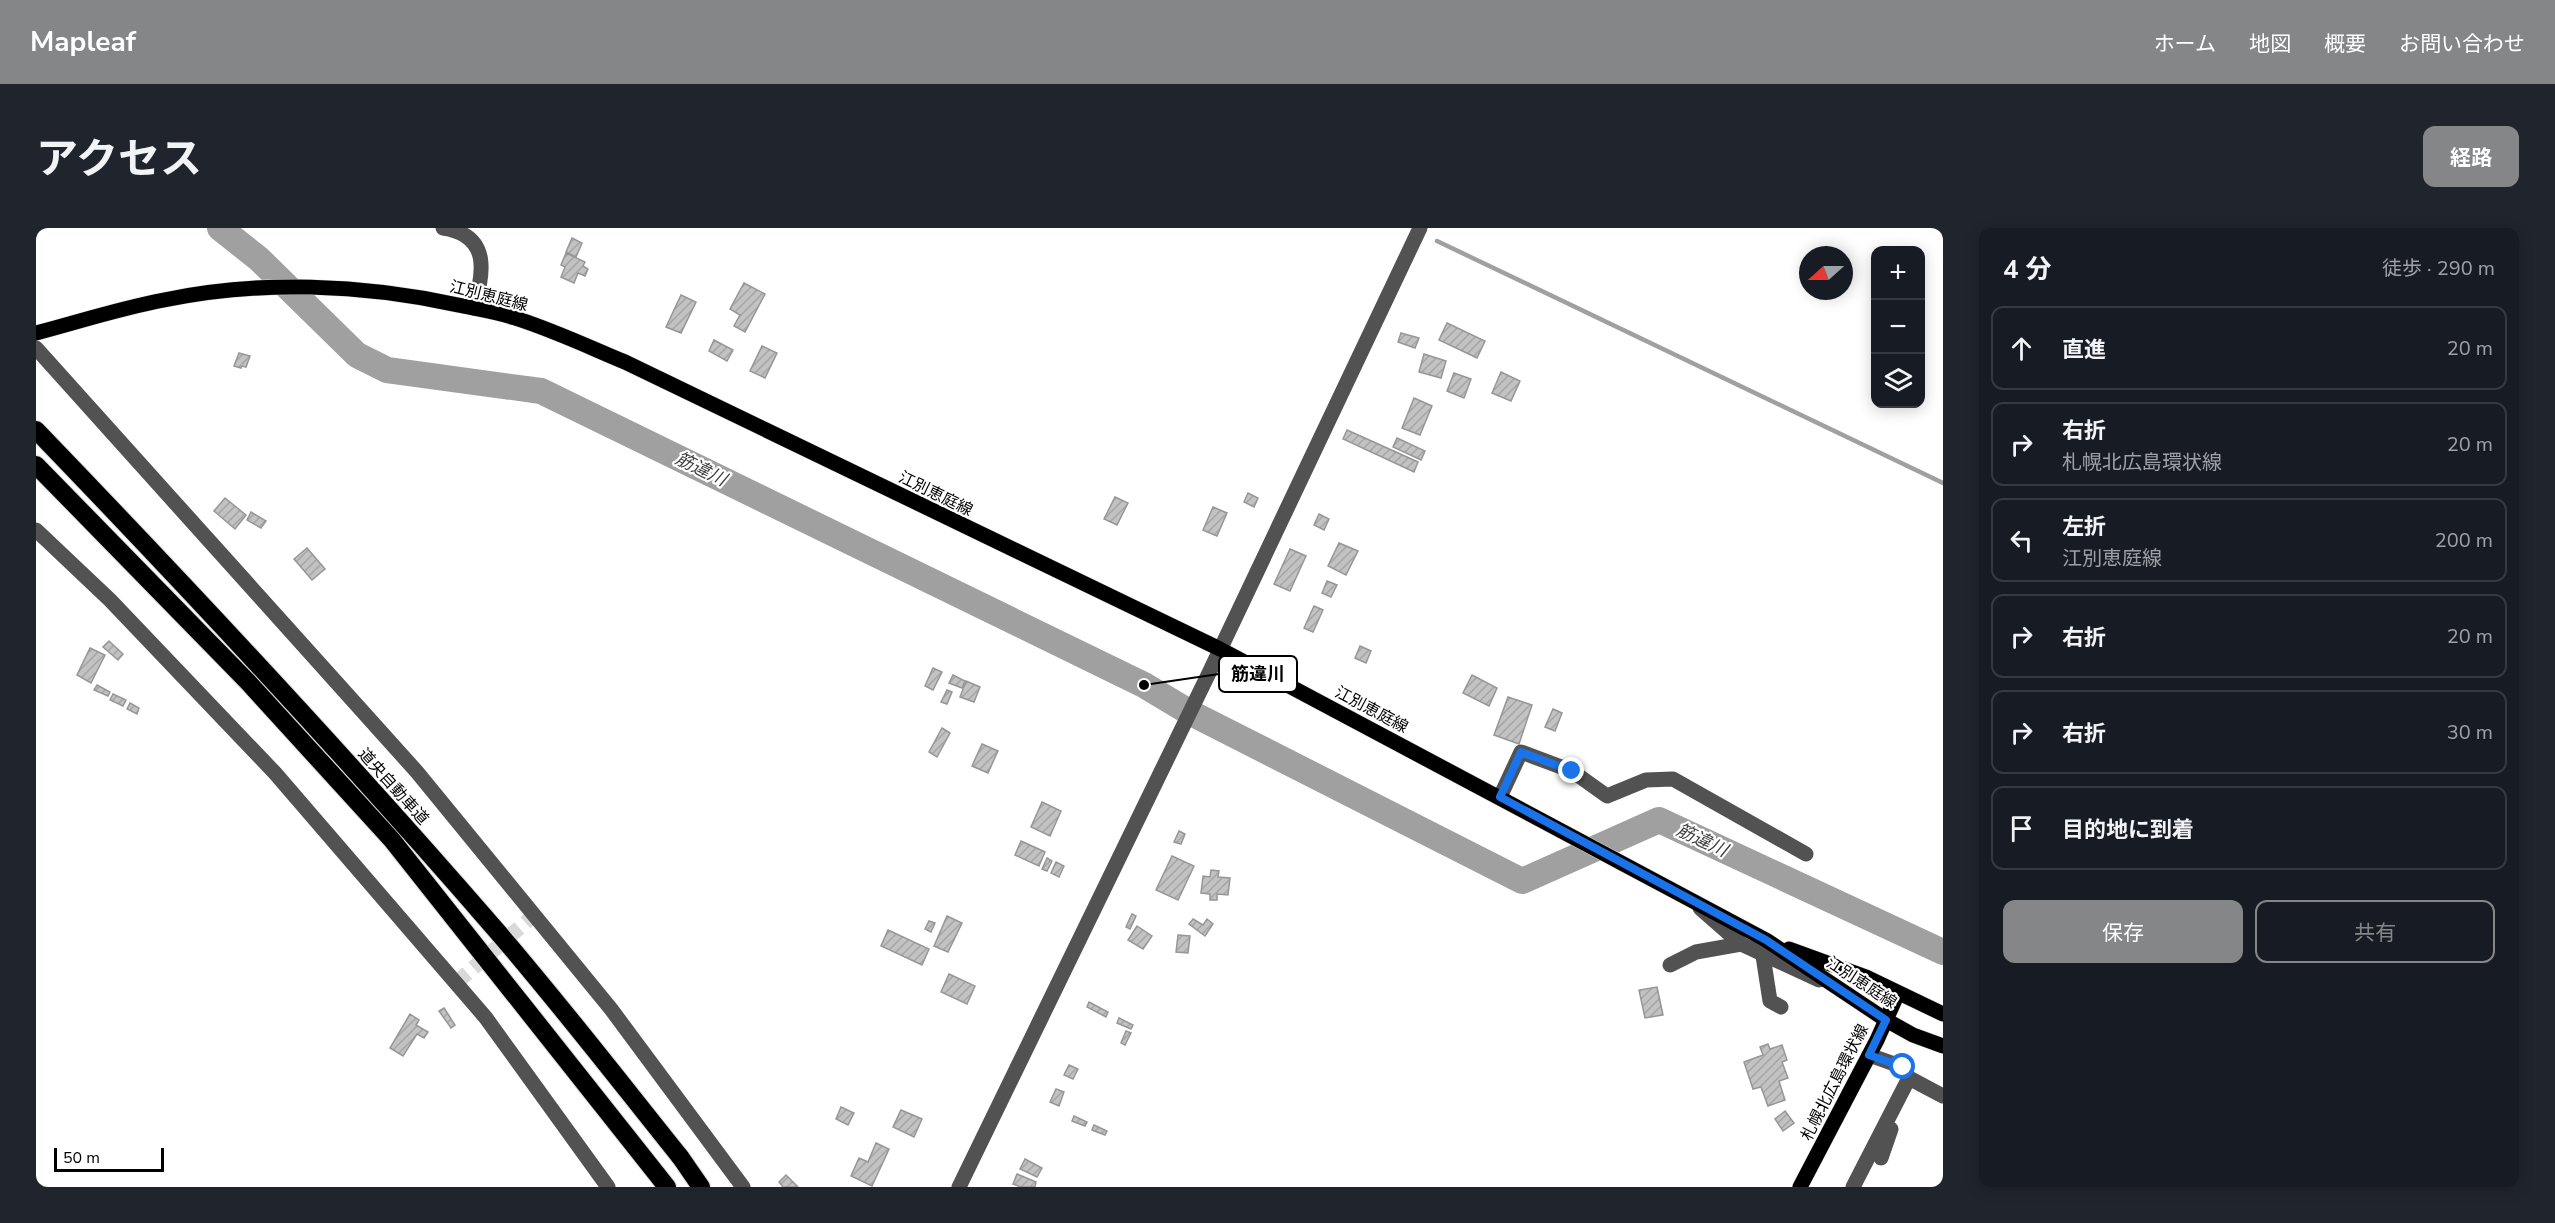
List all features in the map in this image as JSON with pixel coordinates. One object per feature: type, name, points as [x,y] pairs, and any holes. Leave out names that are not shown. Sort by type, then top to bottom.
[{"type":"highway","name":"道央自動車道","points":[[36,430],[180,580],[451,879],[681,1158],[701,1187]]},
{"type":"highway","points":[[36,465],[248,682],[392,840],[667,1187]]},
{"type":"main road","name":"江別恵庭線","points":[[36,333],[164,299],[246,288],[348,288],[423,297],[474,308],[513,317],[563,335],[625,362],[1220,649],[1766,940],[1886,1020],[1913,1035],[1943,1046]]},
{"type":"main road","name":"江別恵庭線","points":[[1766,940],[1866,977],[1943,1014]]},
{"type":"main road","name":"札幌北広島環状線","points":[[1800,1187],[1869,1055],[1898,993]]},
{"type":"street","points":[[443,228],[456,230],[468,237],[476,246],[481,258],[482,278],[474,308]]},
{"type":"street","points":[[959,1187],[1209,673],[1420,228]]},
{"type":"street","points":[[36,348],[417,772],[611,1009],[743,1187]]},
{"type":"street","points":[[36,530],[110,600],[275,773],[486,1018],[608,1187]]},
{"type":"street","points":[[1500,797],[1521,752],[1572,771],[1608,796],[1646,780],[1673,779],[1806,854]]},
{"type":"street","points":[[1689,899],[1741,945],[1836,987]]},
{"type":"street","points":[[1670,965],[1696,952],[1741,945]]},
{"type":"street","points":[[1763,956],[1770,1001],[1781,1007]]},
{"type":"street","points":[[1869,1055],[1903,1067],[1909,1078],[1943,1096]]},
{"type":"street","points":[[1881,1158],[1909,1078]]},
{"type":"street","points":[[1853,1187],[1909,1078]]},
{"type":"building","points":[[572,238],[582,243],[576,257],[566,252]]},
{"type":"building","points":[[566,253],[585,262],[583,266],[588,269],[585,276],[578,273],[574,283],[561,277],[565,267],[561,265]]},
{"type":"building","points":[[744,283],[765,294],[745,332],[734,326],[740,315],[730,309]]},
{"type":"building","points":[[681,295],[696,302],[681,333],[666,327]]},
{"type":"building","points":[[1447,323],[1485,341],[1477,358],[1439,340]]},
{"type":"building","points":[[1401,333],[1419,338],[1415,348],[1398,342]]},
{"type":"building","points":[[714,340],[733,350],[727,361],[709,351]]},
{"type":"building","points":[[762,346],[777,353],[765,378],[750,371]]},
{"type":"building","points":[[239,353],[250,356],[246,367],[234,366]]},
{"type":"building","points":[[1424,354],[1446,361],[1441,378],[1419,372]]},
{"type":"building","points":[[1501,372],[1520,381],[1511,401],[1492,393]]},
{"type":"building","points":[[1454,373],[1471,379],[1464,398],[1447,391]]},
{"type":"building","points":[[1414,398],[1432,406],[1420,435],[1402,428]]},
{"type":"building","points":[[1347,430],[1418,462],[1414,472],[1343,439]]},
{"type":"building","points":[[1397,438],[1425,451],[1421,460],[1393,447]]},
{"type":"building","points":[[1248,493],[1258,498],[1254,507],[1244,502]]},
{"type":"building","points":[[1115,497],[1128,503],[1117,525],[1104,519]]},
{"type":"building","points":[[225,498],[246,515],[235,529],[214,511]]},
{"type":"building","points":[[1213,507],[1227,513],[1217,536],[1203,530]]},
{"type":"building","points":[[251,512],[266,521],[261,528],[247,520]]},
{"type":"building","points":[[1319,514],[1329,519],[1324,530],[1314,525]]},
{"type":"building","points":[[1339,543],[1358,551],[1346,575],[1328,566]]},
{"type":"building","points":[[307,548],[325,569],[312,580],[294,559]]},
{"type":"building","points":[[1290,549],[1306,556],[1290,591],[1274,584]]},
{"type":"building","points":[[1327,581],[1337,585],[1331,597],[1322,593]]},
{"type":"building","points":[[1314,606],[1323,610],[1313,632],[1304,628]]},
{"type":"building","points":[[109,641],[123,654],[118,660],[103,647]]},
{"type":"building","points":[[1360,646],[1371,651],[1366,663],[1355,658]]},
{"type":"building","points":[[90,648],[105,655],[91,683],[77,675]]},
{"type":"building","points":[[933,668],[942,672],[933,690],[925,686]]},
{"type":"building","points":[[953,675],[965,681],[962,688],[949,683]]},
{"type":"building","points":[[1472,675],[1497,688],[1489,706],[1463,693]]},
{"type":"building","points":[[966,681],[980,687],[974,702],[960,697]]},
{"type":"building","points":[[97,685],[110,692],[108,696],[94,690]]},
{"type":"building","points":[[947,690],[952,692],[947,704],[941,702]]},
{"type":"building","points":[[113,694],[126,700],[123,706],[110,700]]},
{"type":"building","points":[[1508,697],[1532,705],[1519,744],[1494,735]]},
{"type":"building","points":[[130,703],[139,708],[137,714],[127,709]]},
{"type":"building","points":[[1553,709],[1562,713],[1555,731],[1545,727]]},
{"type":"building","points":[[942,728],[950,733],[937,757],[929,752]]},
{"type":"building","points":[[982,744],[998,751],[988,773],[972,766]]},
{"type":"building","points":[[1042,802],[1061,811],[1050,836],[1031,827]]},
{"type":"building","points":[[1179,831],[1185,834],[1181,844],[1174,842]]},
{"type":"building","points":[[1021,841],[1045,852],[1039,866],[1015,855]]},
{"type":"building","points":[[1172,856],[1194,866],[1178,900],[1156,890]]},
{"type":"building","points":[[1047,858],[1052,861],[1047,871],[1042,869]]},
{"type":"building","points":[[1056,862],[1064,866],[1059,877],[1051,873]]},
{"type":"building","points":[[1211,870],[1219,871],[1218,877],[1230,878],[1228,895],[1217,894],[1217,900],[1210,900],[1210,894],[1201,893],[1203,876],[1210,877]]},
{"type":"building","points":[[1132,914],[1136,916],[1130,929],[1126,927]]},
{"type":"building","points":[[947,916],[962,923],[948,952],[934,946]]},
{"type":"building","points":[[1193,919],[1203,925],[1207,919],[1213,924],[1205,936],[1189,924]]},
{"type":"building","points":[[929,921],[935,923],[931,932],[925,929]]},
{"type":"building","points":[[1137,926],[1152,936],[1143,949],[1128,940]]},
{"type":"building","points":[[888,930],[929,949],[922,965],[881,946]]},
{"type":"building","points":[[1178,935],[1190,936],[1188,953],[1176,952]]},
{"type":"building","points":[[949,974],[975,986],[967,1004],[941,992]]},
{"type":"building","points":[[1657,987],[1663,1015],[1645,1018],[1639,990]]},
{"type":"building","points":[[1089,1002],[1108,1012],[1106,1017],[1087,1007]]},
{"type":"building","points":[[444,1008],[455,1025],[451,1028],[439,1011]]},
{"type":"building","points":[[410,1014],[419,1020],[416,1025],[428,1032],[424,1038],[417,1034],[403,1056],[390,1048]]},
{"type":"building","points":[[1119,1018],[1133,1025],[1131,1029],[1117,1023]]},
{"type":"building","points":[[1126,1031],[1131,1033],[1125,1045],[1121,1043]]},
{"type":"building","points":[[1768,1044],[1770,1049],[1782,1045],[1787,1060],[1782,1062],[1788,1078],[1779,1081],[1785,1100],[1768,1106],[1761,1087],[1753,1089],[1744,1062],[1763,1055],[1760,1047]]},
{"type":"building","points":[[1069,1065],[1078,1069],[1073,1079],[1064,1075]]},
{"type":"building","points":[[1056,1089],[1064,1092],[1059,1106],[1050,1102]]},
{"type":"building","points":[[841,1107],[854,1113],[848,1125],[836,1119]]},
{"type":"building","points":[[901,1110],[922,1119],[914,1137],[893,1127]]},
{"type":"building","points":[[1785,1111],[1794,1123],[1783,1131],[1775,1119]]},
{"type":"building","points":[[1074,1116],[1087,1122],[1085,1126],[1072,1121]]},
{"type":"building","points":[[1094,1125],[1107,1131],[1105,1135],[1092,1130]]},
{"type":"building","points":[[876,1143],[889,1149],[872,1186],[851,1176],[859,1158],[868,1162]]},
{"type":"building","points":[[1025,1159],[1042,1168],[1037,1177],[1020,1169]]},
{"type":"building","points":[[1017,1174],[1036,1182],[1035,1187],[1021,1187],[1013,1184]]},
{"type":"building","points":[[786,1175],[798,1187],[783,1187],[779,1182]]},
{"type":"waterway","name":"筋違川","points":[[220,228],[259,259],[357,355],[387,370],[541,391],[1144,685],[1189,712],[1522,881],[1659,820],[1943,952]]},
{"type":"waterway","points":[[1437,241],[1943,483]]},
{"type":"tunnel","points":[[456,983],[534,915]]},
{"type":"place","name":"筋違川","points":[[1144,685]]},
{"type":"route","points":[[1572,771],[1521,752],[1500,797],[1766,940],[1886,1020],[1869,1055],[1903,1067]]}]
